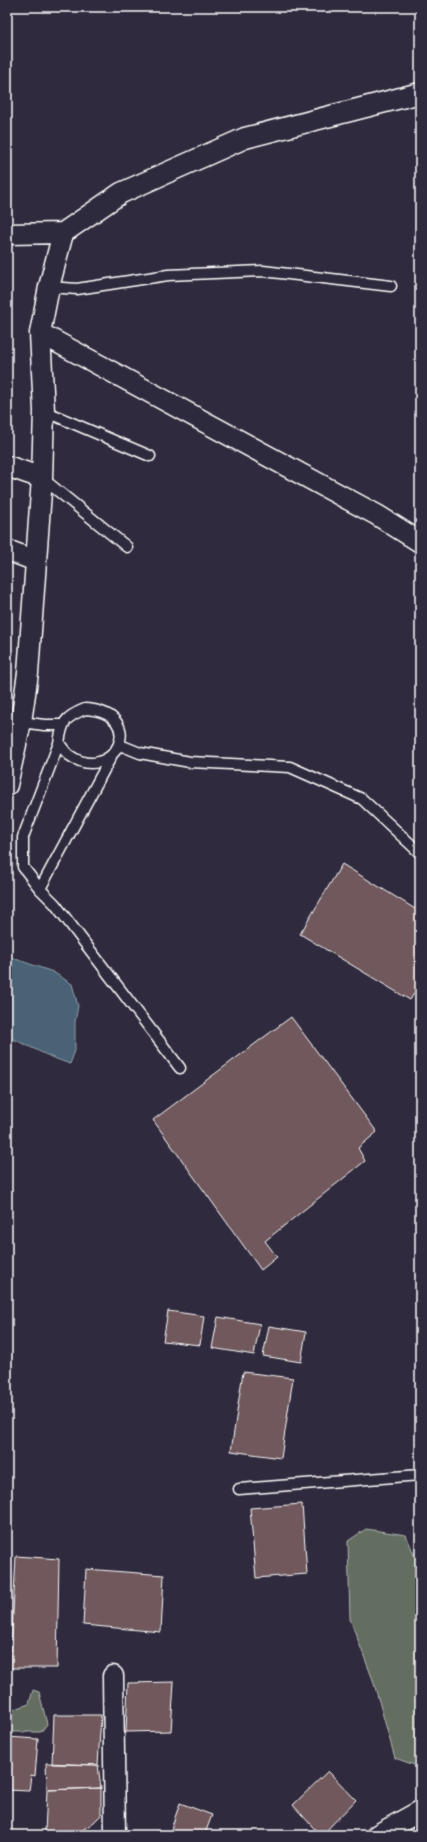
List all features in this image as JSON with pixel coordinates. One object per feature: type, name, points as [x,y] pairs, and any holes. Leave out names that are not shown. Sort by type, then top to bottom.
[{"type":"street","points":[[7,234],[63,233],[121,193],[244,138],[420,93]]},
{"type":"street","points":[[7,785],[14,722],[28,673],[42,478],[44,411],[40,333],[49,287],[63,233]]},
{"type":"street","points":[[40,333],[377,515],[420,542]]},
{"type":"street","points":[[7,466],[42,478]]},
{"type":"street","points":[[7,550],[36,562]]},
{"type":"street","points":[[113,1676],[116,1835]]},
{"type":"street","points":[[377,1835],[420,1811]]},
{"type":"lane","points":[[49,287],[77,289],[168,275],[263,271],[390,286]]},
{"type":"lane","points":[[44,411],[150,456]]},
{"type":"lane","points":[[42,478],[127,547]]},
{"type":"lane","points":[[40,889],[111,757],[120,745],[121,735],[117,723],[110,716],[98,710],[85,709],[74,713],[62,725],[59,743],[23,838],[23,867],[40,889],[55,904],[180,1068]]},
{"type":"lane","points":[[14,722],[62,725]]},
{"type":"lane","points":[[59,743],[69,755],[84,761],[97,763],[111,757]]},
{"type":"lane","points":[[120,745],[140,752],[190,762],[290,767],[362,799],[420,853]]},
{"type":"lane","points":[[239,1489],[420,1475]]},
{"type":"green space","points":[[366,1529],[406,1535],[420,1569],[420,1767],[395,1758],[373,1680],[350,1619],[348,1541]]},
{"type":"green space","points":[[33,1690],[39,1692],[47,1724],[41,1732],[7,1732],[7,1712],[29,1704]]},
{"type":"water","points":[[7,956],[53,972],[72,984],[78,1006],[75,1022],[75,1051],[70,1064],[51,1057],[7,1036]]},
{"type":"building","points":[[342,864],[420,912],[420,984],[410,1000],[300,934]]},
{"type":"building","points":[[291,1017],[377,1132],[358,1148],[365,1161],[265,1241],[277,1257],[261,1270],[153,1120]]},
{"type":"building","points":[[168,1311],[204,1316],[200,1345],[163,1341]]},
{"type":"building","points":[[218,1317],[260,1324],[254,1355],[212,1348]]},
{"type":"building","points":[[269,1326],[306,1332],[301,1362],[263,1356]]},
{"type":"building","points":[[243,1372],[293,1378],[281,1458],[231,1451]]},
{"type":"building","points":[[302,1504],[307,1574],[256,1578],[250,1508]]},
{"type":"building","points":[[16,1556],[59,1559],[57,1668],[10,1668]]},
{"type":"building","points":[[86,1569],[164,1575],[161,1632],[83,1625]]},
{"type":"building","points":[[174,1682],[171,1731],[126,1732],[128,1683]]},
{"type":"building","points":[[54,1715],[101,1715],[98,1765],[52,1764]]},
{"type":"building","points":[[7,1737],[38,1739],[35,1776],[31,1775],[29,1791],[7,1790]]},
{"type":"building","points":[[46,1763],[98,1765],[101,1788],[47,1790]]},
{"type":"building","points":[[328,1771],[356,1800],[322,1835],[320,1835],[293,1805]]},
{"type":"building","points":[[101,1788],[101,1815],[93,1823],[79,1832],[45,1833],[47,1790]]},
{"type":"building","points":[[180,1803],[212,1815],[206,1831],[216,1835],[169,1835]]}]
